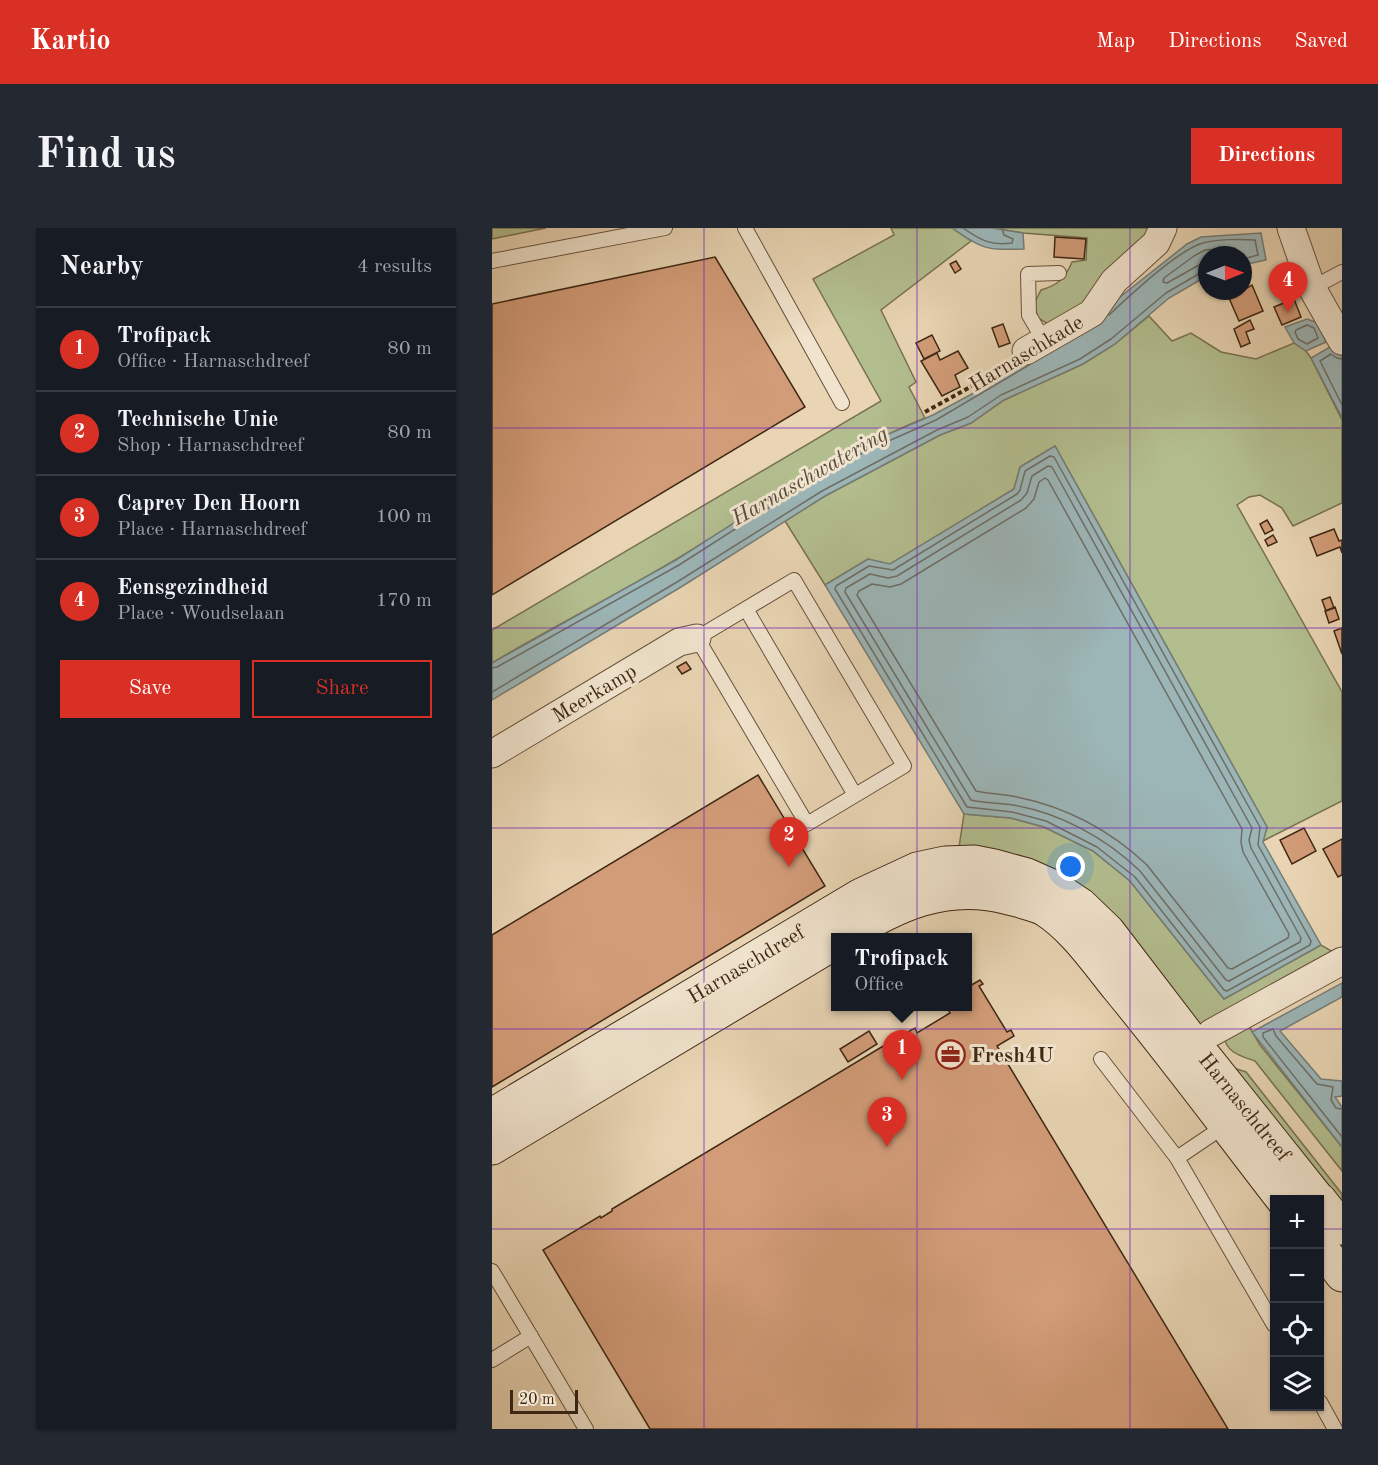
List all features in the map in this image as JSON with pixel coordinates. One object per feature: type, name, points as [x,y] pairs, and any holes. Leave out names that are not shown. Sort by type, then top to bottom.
[{"type":"street","name":"Harnaschkade","points":[[1035,346],[1092,313],[1114,281],[1156,243],[1162,228]]},
{"type":"street","points":[[1291,228],[1312,288],[1342,341]]},
{"type":"street","name":"Meerkamp","points":[[492,754],[679,642],[697,638]]},
{"type":"street","name":"Harnaschdreef","points":[[492,1115],[861,895],[917,869],[945,863],[974,862],[1027,875],[1054,887],[1081,905],[1108,931],[1236,1117],[1280,1195]]},
{"type":"street","name":"Harnaschdreef","points":[[852,933],[901,906],[936,895],[974,891],[1000,895],[1042,909],[1063,924],[1127,999],[1236,1117],[1314,1195]]},
{"type":"street","name":"Harnaschdreef","points":[[492,1148],[831,945]]},
{"type":"street","points":[[1211,1034],[1342,961]]},
{"type":"street","name":"Harnaschdreef","points":[[1324,1206],[1342,1228]]},
{"type":"street","points":[[1322,1249],[1342,1275]]},
{"type":"lane","points":[[492,261],[665,228]]},
{"type":"lane","points":[[745,228],[842,403]]},
{"type":"lane","points":[[1312,288],[1342,272]]},
{"type":"lane","points":[[1035,346],[1029,315],[1028,274],[1059,273]]},
{"type":"lane","points":[[794,580],[904,766],[807,824],[697,638],[794,580]]},
{"type":"lane","points":[[746,609],[855,795]]},
{"type":"lane","points":[[1101,1059],[1177,1158],[1270,1316]]},
{"type":"lane","points":[[1177,1158],[1236,1117]]},
{"type":"lane","points":[[492,1270],[586,1429]]},
{"type":"lane","points":[[492,1360],[531,1336]]},
{"type":"lane","points":[[1324,1409],[1335,1429]]},
{"type":"path","name":"Harnaschkade","points":[[925,412],[981,381],[1035,346]]},
{"type":"green space","points":[[492,228],[546,228],[492,239]]},
{"type":"green space","points":[[891,228],[952,228],[971,241],[881,310],[916,382],[909,387],[925,418],[892,432],[828,466],[652,573],[492,663],[492,630],[881,401],[813,279],[894,235]]},
{"type":"green space","points":[[992,228],[1156,228],[1091,307],[1050,325],[1038,318],[1034,304],[1041,290],[1060,281],[1072,262],[1086,260],[1087,238]]},
{"type":"green space","points":[[1149,316],[1172,341],[1191,333],[1221,352],[1256,359],[1294,343],[1306,351],[1311,358],[1342,420],[1342,503],[1293,526],[1282,508],[1260,495],[1249,497],[1237,505],[1342,692],[1342,801],[1263,841],[1267,827],[1055,446],[1020,467],[1014,489],[890,565],[868,559],[825,585],[785,521],[825,496],[940,435],[971,423],[1004,400],[1083,364],[1115,344]]},
{"type":"green space","points":[[964,814],[1011,818],[1044,827],[1093,851],[1130,881],[1224,999],[1321,945],[1340,956],[1198,1031],[958,854]]},
{"type":"green space","points":[[1246,1021],[1260,1045],[1342,1147],[1342,1171],[1255,1061],[1235,1053],[1225,1042],[1224,1036]]},
{"type":"green space","points":[[1227,1066],[1246,1072],[1342,1194],[1342,1212]]},
{"type":"water","points":[[952,228],[992,228],[1023,233],[1024,249],[985,247]]},
{"type":"water","points":[[1261,233],[1266,260],[1252,263],[1252,246],[1198,246],[1198,281],[1169,298],[1115,344],[1083,364],[1004,400],[971,423],[940,435],[825,496],[681,587],[492,700],[492,663],[676,560],[773,498],[863,445],[933,415],[970,395],[1082,327],[1187,244],[1201,237]]},
{"type":"water","points":[[1307,319],[1318,323],[1326,342],[1306,351],[1294,343],[1285,327]]},
{"type":"water","points":[[1335,344],[1342,357],[1342,418],[1311,358]]},
{"type":"water","points":[[1055,446],[1267,827],[1263,842],[1321,945],[1224,999],[1130,881],[1093,851],[1044,827],[1011,818],[964,814],[825,585],[868,559],[890,564],[1014,489],[1020,467]]},
{"type":"water","points":[[1342,983],[1342,997],[1280,1031],[1321,1079],[1342,1081],[1342,1096],[1335,1097],[1342,1107],[1342,1147],[1252,1032]]},
{"type":"building","points":[[1055,237],[1086,239],[1084,259],[1054,257]]},
{"type":"building","points":[[715,257],[805,407],[492,595],[492,304]]},
{"type":"building","points":[[956,261],[961,269],[955,273],[950,264]]},
{"type":"building","points":[[1252,285],[1263,311],[1239,321],[1230,300],[1252,300]]},
{"type":"building","points":[[1294,299],[1301,317],[1282,325],[1274,307]]},
{"type":"building","points":[[1250,320],[1254,329],[1246,332],[1250,343],[1241,347],[1234,329]]},
{"type":"building","points":[[1003,324],[1010,343],[999,347],[992,328]]},
{"type":"building","points":[[932,335],[940,351],[924,359],[916,343]]},
{"type":"building","points":[[958,351],[968,368],[955,375],[960,387],[942,396],[921,361],[937,353],[940,360]]},
{"type":"building","points":[[1267,520],[1273,530],[1265,534],[1260,524]]},
{"type":"building","points":[[1334,529],[1339,541],[1342,540],[1342,553],[1340,547],[1317,556],[1310,538]]},
{"type":"building","points":[[1273,535],[1277,542],[1268,546],[1265,540]]},
{"type":"building","points":[[1330,597],[1334,608],[1326,611],[1322,600]]},
{"type":"building","points":[[1335,607],[1339,619],[1329,623],[1325,611]]},
{"type":"building","points":[[1342,628],[1342,654],[1334,631]]},
{"type":"building","points":[[686,662],[691,669],[682,674],[677,667]]},
{"type":"building","points":[[758,775],[825,886],[492,1087],[492,935]]},
{"type":"building","points":[[1304,828],[1316,851],[1292,864],[1280,840]]},
{"type":"building","points":[[1342,839],[1342,875],[1338,877],[1323,849]]},
{"type":"building","points":[[980,980],[983,984],[979,986],[1007,1032],[1011,1030],[1014,1036],[997,1046],[1228,1429],[650,1429],[543,1250],[600,1216],[601,1218],[612,1209],[895,1039],[915,1028],[917,1033],[950,1013],[949,1011],[972,1011],[972,985]]},
{"type":"building","points":[[869,1031],[877,1044],[848,1062],[840,1049]]},
{"type":"place","name":"Eensgezindheid","points":[[1288,312]]},
{"type":"place","name":"Technische Unie","points":[[789,867]]},
{"type":"place","name":"Fresh4U","points":[[950,1055]]},
{"type":"place","name":"Trofipack","points":[[902,1080]]},
{"type":"place","name":"Caprev Den Hoorn","points":[[887,1147]]},
{"type":"water label","name":"Harnaschwatering","points":[[809,475]]}]
